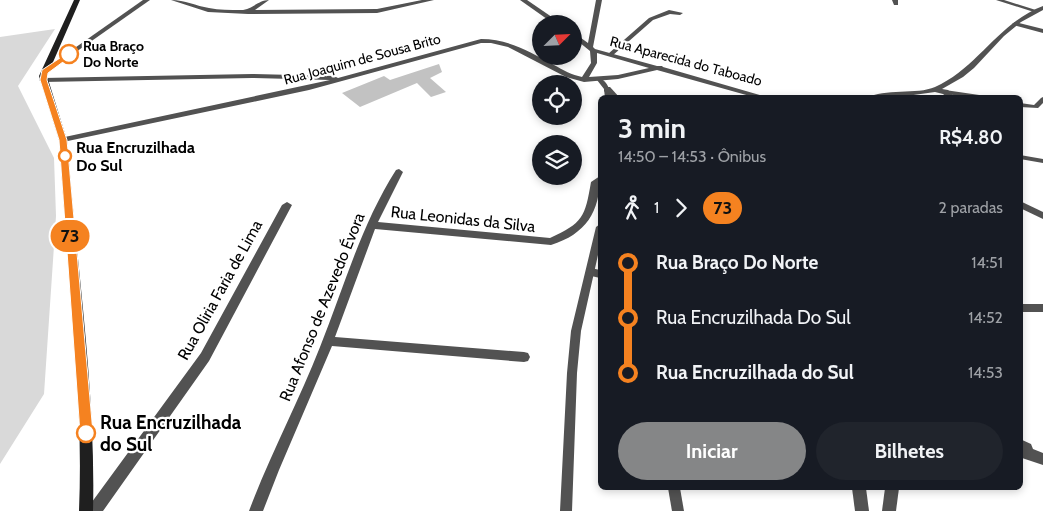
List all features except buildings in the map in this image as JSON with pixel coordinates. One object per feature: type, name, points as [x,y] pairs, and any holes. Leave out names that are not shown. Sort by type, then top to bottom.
[{"type":"street","points":[[77,0],[44,76],[63,140],[86,411],[86,511]]},
{"type":"street","points":[[44,76],[147,0]]},
{"type":"street","points":[[174,0],[208,10],[248,12],[377,12],[431,0]]},
{"type":"street","points":[[248,12],[266,0]]},
{"type":"street","points":[[523,0],[546,15]]},
{"type":"street","points":[[584,80],[594,62],[592,49],[600,0]]},
{"type":"street","points":[[935,90],[961,76],[1015,24],[1041,9]]},
{"type":"street","name":"Rua Joaquim de Sousa Brito","points":[[63,140],[342,79],[474,42],[488,40],[508,43],[571,77],[584,80],[600,80],[660,67]]},
{"type":"street","name":"Rua Aparecida do Taboado","points":[[582,41],[592,49],[757,95]]},
{"type":"street","points":[[44,76],[281,76],[342,79]]},
{"type":"street","points":[[607,89],[614,95]]},
{"type":"street","points":[[894,95],[935,90],[949,95]]},
{"type":"street","name":"Rua Afonso de Azevedo Évora","points":[[256,511],[271,469],[328,341],[371,224],[381,202],[399,172]]},
{"type":"street","name":"Rua Leonidas da Silva","points":[[371,224],[551,242],[585,222],[592,205],[595,182],[598,180]]},
{"type":"street","name":"Rua Oliria Faria de Lima","points":[[94,511],[204,357],[287,205]]},
{"type":"street","points":[[1023,206],[1043,216]]},
{"type":"street","points":[[1023,308],[1043,308]]},
{"type":"street","points":[[328,341],[524,357]]},
{"type":"street","points":[[1023,446],[1028,453],[1043,459]]},
{"type":"street","points":[[859,490],[862,511]]},
{"type":"street","points":[[889,511],[892,490]]},
{"type":"lane","points":[[999,0],[1041,9]]},
{"type":"lane","points":[[610,54],[651,19],[668,12],[680,13]]},
{"type":"lane","points":[[1015,24],[1043,31]]},
{"type":"lane","points":[[600,80],[607,89],[608,95]]},
{"type":"lane","points":[[945,92],[966,95]]},
{"type":"lane","points":[[1023,105],[1036,107],[1043,99]]},
{"type":"lane","points":[[1023,158],[1043,161]]},
{"type":"lane","points":[[566,511],[572,373],[576,331],[595,273],[598,245]]},
{"type":"lane","points":[[674,490],[678,511]]},
{"type":"shaded area","points":[[55,29],[18,86],[54,158],[56,216],[44,394],[0,464],[0,37]]},
{"type":"bus line","name":"73","points":[[69,54],[44,72],[43,80],[63,140],[82,357],[86,433]]},
{"type":"place","name":"Rua Braço Do Norte","points":[[69,54]]},
{"type":"place","name":"Rua Encruzilhada Do Sul","points":[[65,156]]},
{"type":"place","name":"Rua Encruzilhada do Sul","points":[[86,433]]}]
